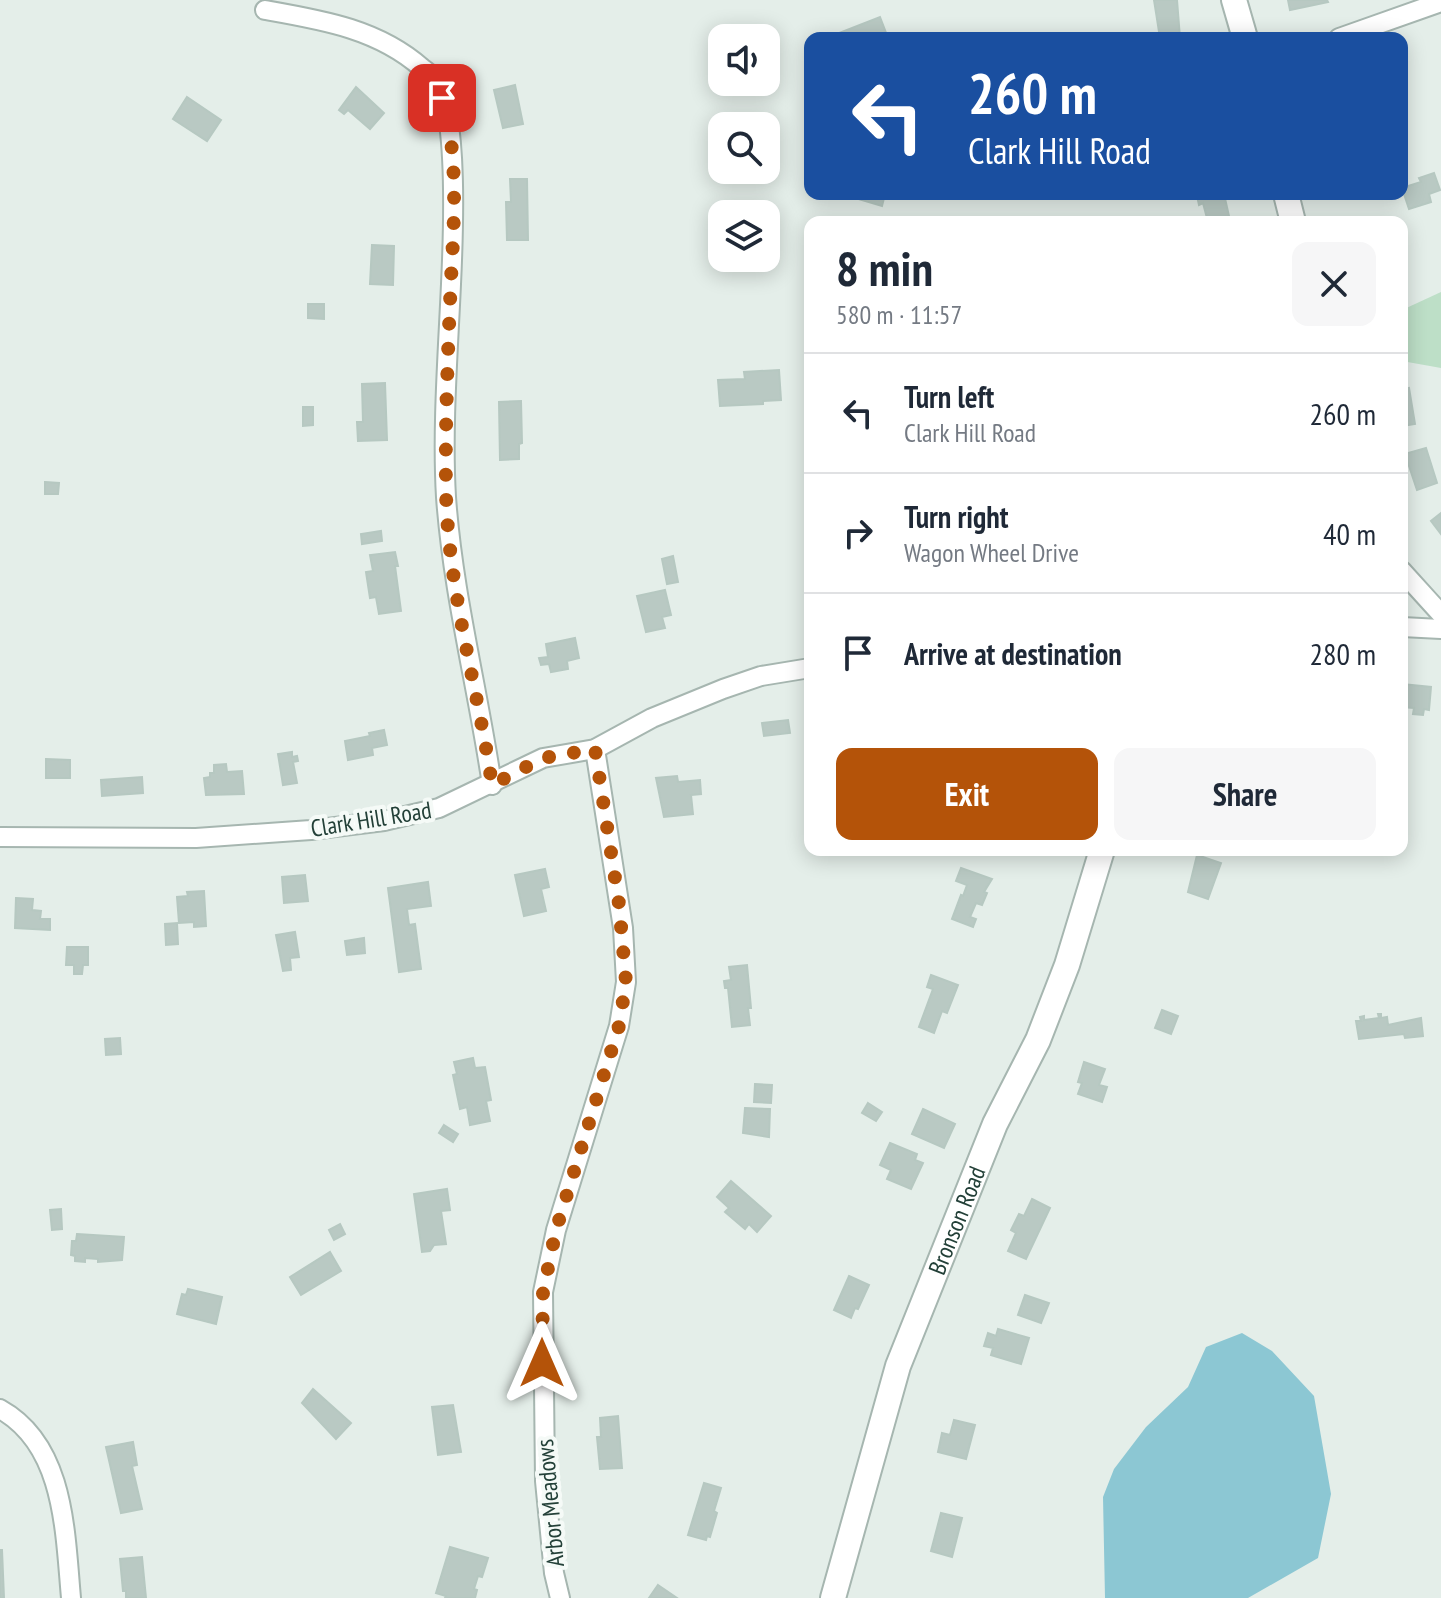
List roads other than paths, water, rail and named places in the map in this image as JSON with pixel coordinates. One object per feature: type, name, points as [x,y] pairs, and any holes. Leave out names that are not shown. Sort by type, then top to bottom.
[{"type":"street","points":[[1234,0],[1243,32]]},
{"type":"street","points":[[1356,32],[1441,2]]},
{"type":"street","points":[[265,10],[364,32],[406,54],[436,80],[448,117],[454,222],[447,369],[446,494],[460,615],[483,723],[492,785]]},
{"type":"street","points":[[1408,578],[1441,614]]},
{"type":"street","points":[[1408,627],[1441,629]]},
{"type":"street","name":"Clark Hill Road","points":[[0,837],[196,838],[384,821],[439,808],[543,758],[595,749],[652,718],[723,689],[761,676],[804,669]]},
{"type":"street","name":"Arbor Meadows","points":[[560,1598],[554,1573],[545,1481],[543,1292],[556,1230],[619,1026],[626,982],[621,914],[595,749]]},
{"type":"street","name":"Bronson Road","points":[[833,1598],[898,1366],[995,1124],[1038,1040],[1067,965],[1100,856]]},
{"type":"street","points":[[0,1409],[16,1418],[45,1455],[64,1516],[71,1598]]},
{"type":"water","points":[[1242,1333],[1272,1351],[1314,1396],[1331,1494],[1318,1558],[1248,1598],[1105,1598],[1103,1497],[1114,1469],[1146,1427],[1188,1387],[1206,1347]]}]
